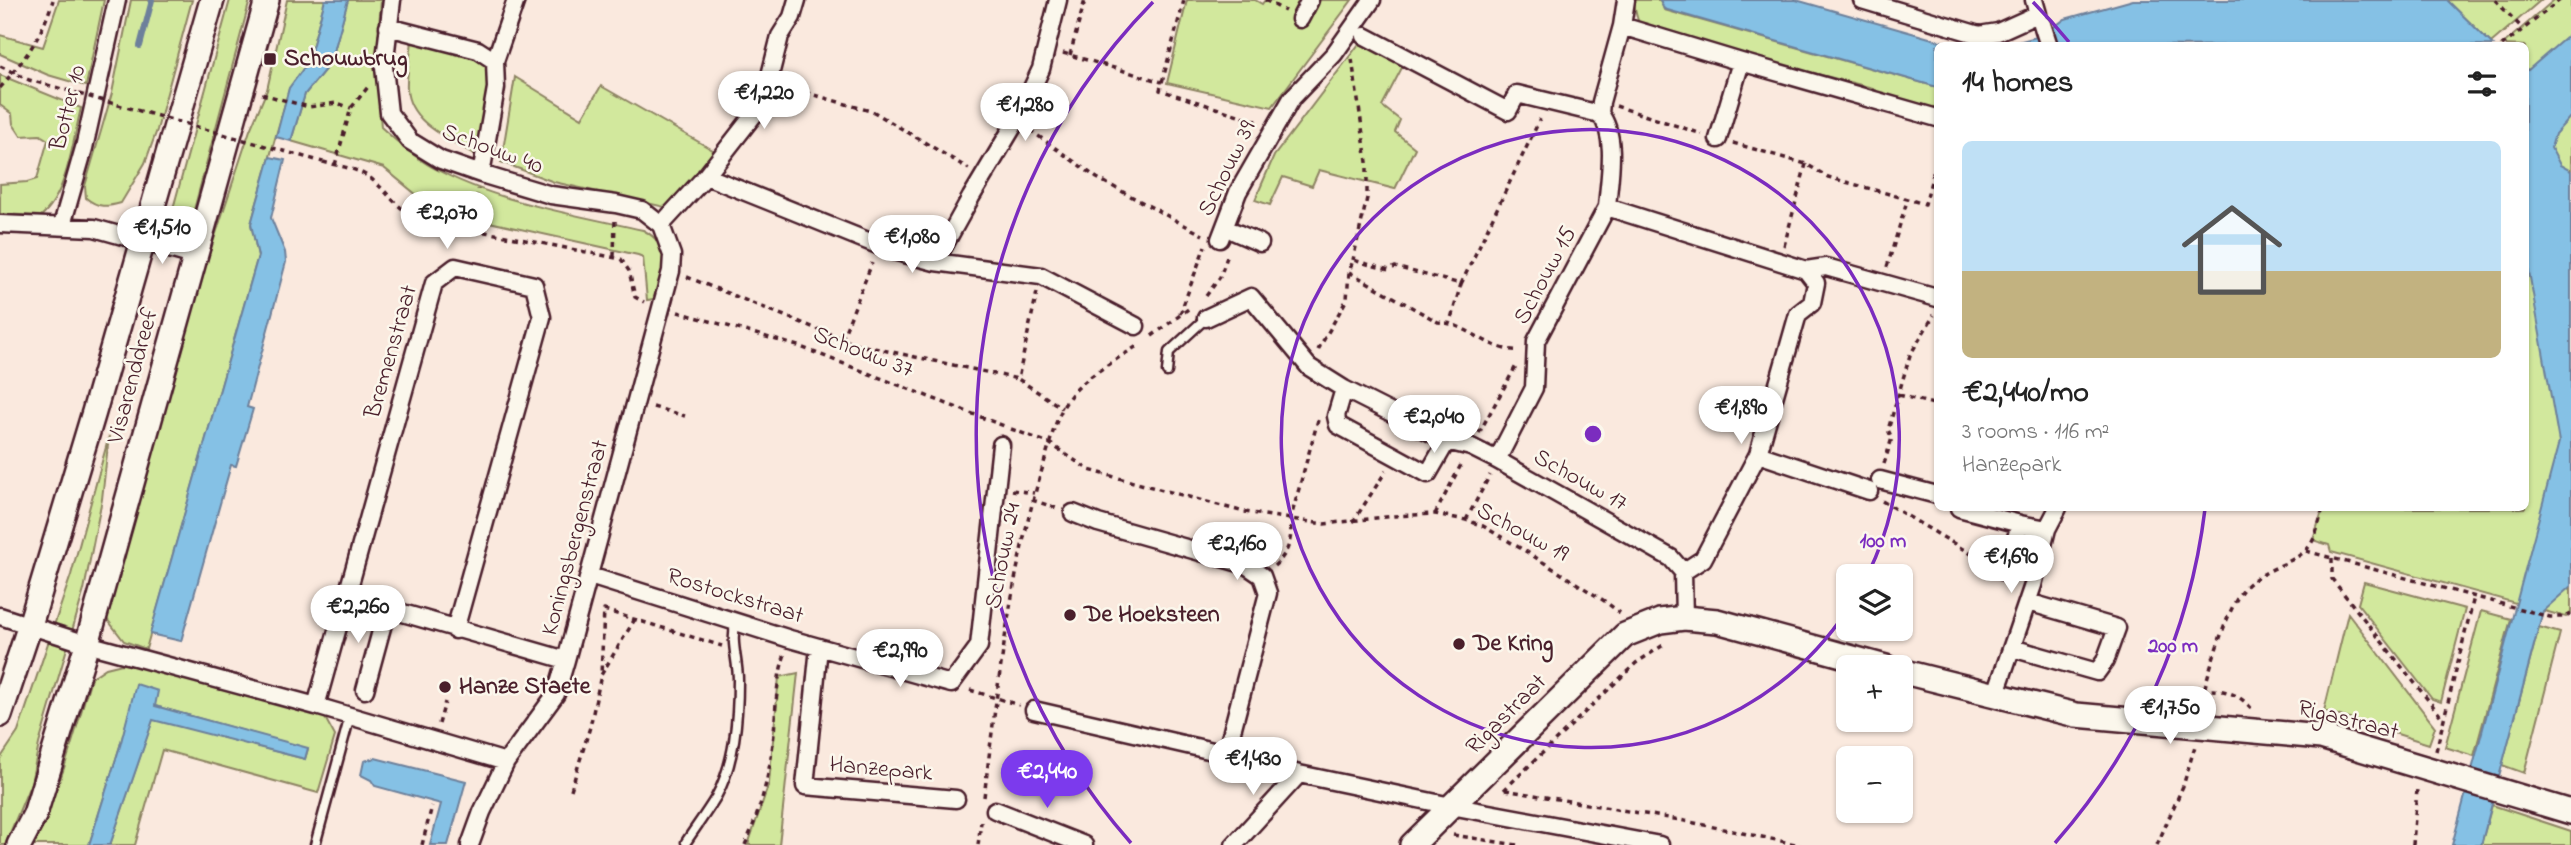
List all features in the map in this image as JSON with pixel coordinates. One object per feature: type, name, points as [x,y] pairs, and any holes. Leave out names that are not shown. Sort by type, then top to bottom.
[{"type":"main road","name":"Visarenddreef","points":[[0,715],[90,425],[212,0]]},
{"type":"main road","name":"Visarenddreef","points":[[19,845],[34,814],[87,644],[267,0]]},
{"type":"main road","name":"Rigastraat","points":[[1420,838],[1625,635],[1660,621],[1685,618],[1717,621],[1842,655]]},
{"type":"main road","name":"Rigastraat","points":[[1913,674],[2076,715],[2199,741],[2321,737],[2571,812]]},
{"type":"street","name":"Botter 10","points":[[62,225],[84,148],[117,0]]},
{"type":"street","name":"Schouw 40","points":[[392,0],[384,67],[389,113],[410,141],[441,160],[481,174],[551,195],[642,210],[662,225]]},
{"type":"street","points":[[481,174],[496,88],[495,61],[516,0]]},
{"type":"street","points":[[662,225],[706,176],[763,103],[780,36],[792,16],[797,0]]},
{"type":"street","points":[[935,262],[1017,120],[1041,69],[1058,0]]},
{"type":"street","points":[[1300,19],[1310,0]]},
{"type":"street","name":"Schouw 39","points":[[1214,238],[1292,98],[1341,45],[1372,0]]},
{"type":"street","points":[[1366,36],[1508,111],[1517,94],[1547,103],[1600,108],[1622,26],[1626,0]]},
{"type":"street","points":[[1862,0],[1979,35],[1998,32],[2038,13],[2048,42]]},
{"type":"street","points":[[1622,26],[1934,117]]},
{"type":"street","points":[[388,27],[478,50],[495,61]]},
{"type":"street","points":[[1718,139],[1741,62]]},
{"type":"street","name":"Schouw 15","points":[[1497,460],[1534,388],[1537,370],[1536,341],[1607,207],[1609,125],[1600,108]]},
{"type":"street","points":[[706,176],[879,246],[935,262],[1041,276],[1136,326]]},
{"type":"street","name":"Schouw 15","points":[[1607,207],[1806,270],[1826,267],[1934,297]]},
{"type":"street","points":[[0,224],[94,228],[194,256]]},
{"type":"street","name":"Koningsbergenstraat","points":[[470,845],[482,812],[506,762],[555,694],[566,660],[671,271],[673,255],[662,225]]},
{"type":"street","points":[[1235,232],[1261,243]]},
{"type":"street","name":"Bremenstraat","points":[[316,706],[435,283],[456,267],[534,285],[542,317],[455,630]]},
{"type":"street","points":[[1685,618],[1683,572],[1703,559],[1758,454],[1798,314],[1812,303],[1816,283],[1806,270]]},
{"type":"street","name":"Schouw 17","points":[[1206,318],[1251,297],[1309,367],[1344,389],[1447,441],[1471,447],[1497,460],[1671,558],[1683,572]]},
{"type":"street","points":[[1344,389],[1336,416],[1338,425],[1428,474],[1447,441]]},
{"type":"street","points":[[951,684],[979,646],[1001,445]]},
{"type":"street","points":[[1758,454],[1874,485],[1934,495]]},
{"type":"street","points":[[1970,511],[2047,529]]},
{"type":"street","points":[[1995,696],[2028,602],[2047,529],[2056,511]]},
{"type":"street","points":[[1073,513],[1098,523],[1246,565],[1262,576],[1268,593],[1226,754]]},
{"type":"street","points":[[2006,573],[2020,524]]},
{"type":"street","name":"Rostockstraat","points":[[590,576],[790,639],[951,684]]},
{"type":"street","points":[[347,597],[566,660]]},
{"type":"street","points":[[2012,648],[2097,672],[2105,661],[2117,628],[2028,602]]},
{"type":"street","points":[[365,690],[387,609]]},
{"type":"street","points":[[0,616],[87,644],[316,706],[506,762]]},
{"type":"street","name":"Hanzepark","points":[[819,647],[806,786],[956,799]]},
{"type":"street","points":[[1034,710],[1226,754],[1299,774],[1660,845]]},
{"type":"street","points":[[1234,845],[1299,774]]},
{"type":"street","points":[[989,807],[1084,845]]},
{"type":"lane","name":"Schouw 17","points":[[1169,352],[1206,318]]},
{"type":"lane","points":[[1167,372],[1169,352]]},
{"type":"lane","points":[[686,842],[717,794],[731,755],[738,712],[738,667],[732,634],[736,622]]},
{"type":"lane","points":[[315,845],[350,716]]},
{"type":"path","points":[[0,88],[44,30],[53,0]]},
{"type":"path","points":[[1070,56],[1085,0]]},
{"type":"path","points":[[1184,0],[1160,90],[1256,120],[1272,130]]},
{"type":"path","points":[[1265,0],[1300,19]]},
{"type":"path","points":[[2495,0],[2523,29]]},
{"type":"path","points":[[2507,42],[2560,0]]},
{"type":"path","points":[[1309,367],[1347,299],[1349,272],[1367,198],[1367,162],[1351,52],[1341,45]]},
{"type":"path","points":[[1046,47],[1162,82]]},
{"type":"path","points":[[0,66],[29,80],[335,165],[369,177],[403,211],[421,219],[614,256],[616,204]]},
{"type":"path","points":[[335,165],[351,108],[384,67]]},
{"type":"path","points":[[769,82],[874,112],[983,177]]},
{"type":"path","points":[[260,93],[309,107],[337,103],[351,108]]},
{"type":"path","points":[[1450,322],[1461,284],[1547,103]]},
{"type":"path","points":[[1600,108],[1807,164],[1828,177],[1925,204],[1934,170]]},
{"type":"path","name":"Schouw 39","points":[[1017,120],[1097,178],[1214,238]]},
{"type":"path","points":[[1780,260],[1807,164]]},
{"type":"path","points":[[471,229],[481,174]]},
{"type":"path","points":[[1883,282],[1907,200]]},
{"type":"path","points":[[1179,316],[1214,238]]},
{"type":"path","points":[[842,339],[879,246]]},
{"type":"path","name":"Schouw 37","points":[[614,256],[626,264],[635,297],[798,346],[1049,443]]},
{"type":"path","points":[[1353,260],[1389,270],[1395,267],[1461,284]]},
{"type":"path","points":[[671,271],[855,344],[1018,379],[1062,408]]},
{"type":"path","points":[[1349,272],[1438,322],[1450,322],[1506,351],[1535,348]]},
{"type":"path","points":[[1018,379],[1041,276]]},
{"type":"path","points":[[1934,314],[1910,355],[1888,430],[1892,438],[1874,485],[1878,499],[1936,535],[2006,573]]},
{"type":"path","points":[[1136,326],[1169,352]]},
{"type":"path","points":[[1898,395],[1934,404]]},
{"type":"path","points":[[636,402],[685,416]]},
{"type":"path","points":[[1262,576],[1286,556],[1292,532],[1290,521],[1317,420],[1336,416]]},
{"type":"path","points":[[1049,443],[1089,470],[1244,512],[1290,521]]},
{"type":"path","name":"Schouw 24","points":[[978,845],[989,807],[994,718],[1023,534],[1049,443]]},
{"type":"path","points":[[1353,522],[1396,456]]},
{"type":"path","points":[[1466,520],[1497,460]]},
{"type":"path","points":[[1032,500],[1073,513]]},
{"type":"path","points":[[2157,845],[2199,741],[2200,704],[2233,603],[2246,585],[2306,551],[2313,540],[2322,511]]},
{"type":"path","name":"Schouw 19","points":[[1290,521],[1324,524],[1435,514],[1466,520],[1483,526],[1527,552],[1619,613],[1631,615]]},
{"type":"path","points":[[2306,551],[2550,617],[2566,617],[2571,614]]},
{"type":"path","points":[[2332,558],[2332,579],[2444,720]]},
{"type":"path","points":[[2435,754],[2474,597]]},
{"type":"path","points":[[571,790],[590,727],[601,675],[604,610],[726,648],[734,645]]},
{"type":"path","points":[[601,675],[635,619]]},
{"type":"path","points":[[745,845],[762,803],[769,772],[778,674],[790,639]]},
{"type":"path","points":[[1668,643],[1636,663],[1504,790],[1680,820],[1800,845]]},
{"type":"path","points":[[951,684],[997,698]]},
{"type":"path","points":[[2182,747],[2199,741]]},
{"type":"path","points":[[2413,845],[2417,788],[2426,788]]},
{"type":"path","points":[[422,845],[432,806]]},
{"type":"path","points":[[1420,838],[1517,845]]},
{"type":"green space","points":[[59,0],[104,0],[86,86],[48,75],[0,54],[0,35],[43,47]]},
{"type":"green space","points":[[131,0],[192,0],[157,130],[145,163],[121,203],[103,206],[86,198],[85,186],[112,93]]},
{"type":"green space","points":[[230,0],[250,0],[191,221],[171,216]]},
{"type":"green space","points":[[287,0],[325,0],[308,62],[289,89],[251,224],[258,256],[146,649],[124,641],[107,619],[203,273],[250,130],[267,90]]},
{"type":"green space","points":[[348,0],[381,0],[376,67],[381,127],[425,163],[456,179],[534,206],[643,230],[660,244],[663,252],[663,269],[654,299],[647,300],[643,257],[435,210],[384,168],[291,141],[305,94],[331,62]]},
{"type":"green space","points":[[1187,0],[1255,0],[1262,4],[1265,0],[1352,0],[1272,107],[1167,83]]},
{"type":"green space","points":[[1633,0],[1660,0],[1664,10],[1934,86],[1934,110],[1872,94],[1873,88],[1640,29]]},
{"type":"green space","points":[[2447,0],[2541,0],[2492,42]]},
{"type":"green space","points":[[2554,0],[2571,0],[2571,614],[2566,617],[2331,552],[2329,545],[2313,540],[2322,511],[2529,511],[2529,42],[2505,42]]},
{"type":"green space","points":[[412,40],[482,58],[489,66],[475,155],[432,129],[409,101],[407,77]]},
{"type":"green space","points":[[1359,44],[1388,53],[1405,62],[1382,106],[1400,120],[1395,132],[1415,148],[1395,189],[1319,170],[1312,186],[1283,177],[1270,205],[1255,200],[1274,156]]},
{"type":"green space","points":[[0,75],[81,108],[63,181],[50,207],[41,216],[0,214],[0,184],[37,179],[48,140],[40,135],[21,136],[13,124],[12,114],[0,105]]},
{"type":"green space","points":[[515,77],[582,118],[601,86],[718,153],[669,208],[554,182],[501,162]]},
{"type":"green space","points":[[109,436],[102,499],[84,590],[39,744],[31,783],[5,845],[0,845],[0,759],[18,732],[71,575]]},
{"type":"green space","points":[[2364,582],[2465,609],[2441,702],[2432,699],[2358,604]]},
{"type":"green space","points":[[2481,611],[2511,619],[2474,756],[2445,747]]},
{"type":"green space","points":[[2348,613],[2435,727],[2429,744],[2324,711]]},
{"type":"green space","points":[[2539,627],[2560,633],[2524,773],[2502,765]]},
{"type":"green space","points":[[122,664],[324,716],[335,736],[318,793],[162,750],[135,845],[110,845],[153,719],[305,759],[308,749],[155,706],[137,684],[89,845],[27,845],[58,785],[91,678],[106,668]]},
{"type":"green space","points":[[798,673],[779,845],[748,845],[769,783],[779,677]]},
{"type":"green space","points":[[2492,805],[2571,831],[2571,845],[2481,845]]},
{"type":"water","points":[[325,0],[348,0],[331,62],[305,94],[291,141],[276,137],[289,88],[308,62]]},
{"type":"water","points":[[1660,0],[1796,0],[1943,42],[1934,42],[1934,86],[1664,9]]},
{"type":"water","points":[[2133,0],[2447,0],[2490,42],[2018,42],[2043,35],[2065,19]]},
{"type":"water","points":[[2571,33],[2571,116],[2555,134],[2551,148],[2560,165],[2571,171],[2571,586],[2543,611],[2481,845],[2452,845],[2559,442],[2529,272],[2529,69]]},
{"type":"water","points":[[270,157],[285,160],[271,218],[285,252],[286,262],[247,407],[253,409],[236,466],[231,465],[181,641],[150,634],[258,256],[251,224]]},
{"type":"water","points":[[136,684],[158,691],[155,706],[308,748],[305,759],[153,720],[110,845],[89,845]]},
{"type":"water","points":[[375,758],[466,781],[448,845],[430,845],[441,804],[375,786],[371,780],[361,775],[364,761]]},
{"type":"waterway","points":[[140,46],[152,0]]},
{"type":"place","name":"Schouwbrug","points":[[270,59]]},
{"type":"place","name":"De Hoeksteen","points":[[1070,615]]},
{"type":"place","name":"De Kring","points":[[1459,644]]},
{"type":"place","name":"Hanze Staete","points":[[445,687]]}]
